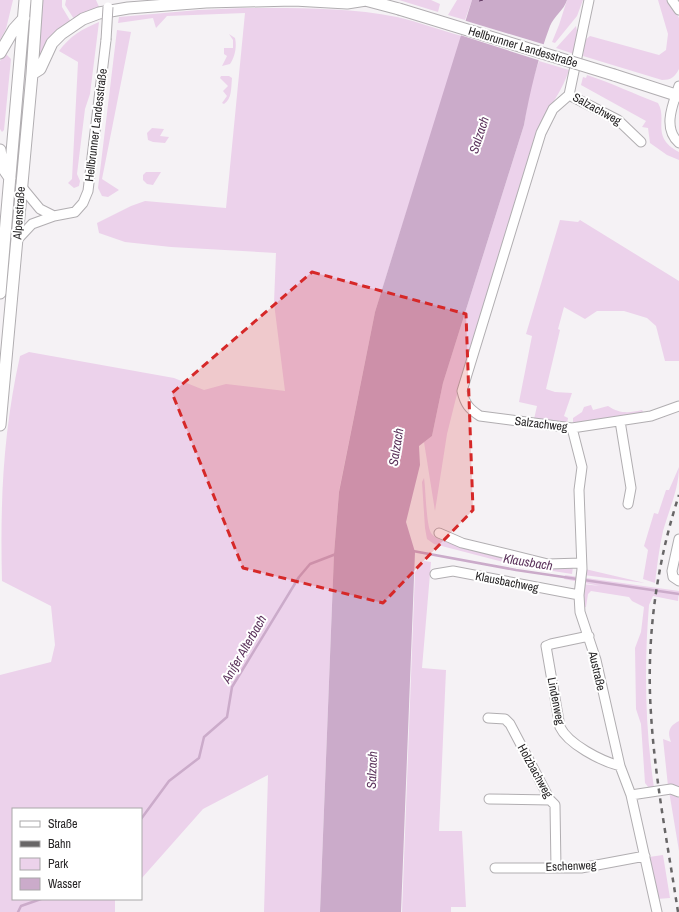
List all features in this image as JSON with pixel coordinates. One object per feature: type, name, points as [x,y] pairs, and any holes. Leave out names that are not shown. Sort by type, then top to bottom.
[{"type":"main road","name":"Alpenstraße","points":[[0,293],[25,0]]},
{"type":"main road","name":"Alpenstraße","points":[[0,425],[32,74],[37,0]]},
{"type":"main road","name":"Hellbrunner Landesstraße","points":[[32,74],[40,69],[52,43],[61,34],[83,19],[99,13],[128,8],[206,2],[294,0],[347,3],[366,0],[678,92]]},
{"type":"main road","points":[[0,53],[14,29],[24,18]]},
{"type":"main road","points":[[0,150],[3,168],[10,178]]},
{"type":"street","name":"Hellbrunner Landesstraße","points":[[17,240],[32,224],[54,216],[75,212],[83,203],[88,191],[106,40],[108,0]]},
{"type":"street","name":"Salzachweg","points":[[589,0],[568,95],[553,109],[542,133],[462,391],[464,402],[471,410],[480,416],[572,428],[651,416],[679,406]]},
{"type":"street","points":[[672,0],[679,10]]},
{"type":"street","points":[[678,92],[669,126],[673,137],[679,143]]},
{"type":"street","name":"Salzachweg","points":[[568,95],[618,120],[641,142]]},
{"type":"street","points":[[21,186],[40,209],[54,216]]},
{"type":"street","points":[[620,421],[632,488],[628,504]]},
{"type":"street","name":"Austraße","points":[[572,428],[582,467],[579,490],[581,566],[579,593],[580,612],[589,636],[620,766],[632,795],[656,912]]},
{"type":"street","points":[[439,533],[462,543],[548,564],[581,566]]},
{"type":"street","points":[[679,539],[672,571],[673,577],[679,581]]},
{"type":"street","name":"Klausbachweg","points":[[434,574],[453,572],[579,593]]},
{"type":"street","name":"Lindenweg","points":[[589,636],[546,646],[560,727],[567,738],[602,760],[620,766]]},
{"type":"street","name":"Holzbachweg","points":[[488,718],[505,719],[510,724],[550,800],[555,805],[556,868]]},
{"type":"street","points":[[632,795],[671,789],[679,792]]},
{"type":"street","points":[[489,799],[550,800]]},
{"type":"street","name":"Eschenweg","points":[[495,868],[581,868],[645,856]]},
{"type":"highlighted area","points":[[312,272],[466,314],[473,510],[383,603],[243,568],[172,393]]},
{"type":"green space","points":[[0,0],[13,0],[6,29],[0,40]]},
{"type":"green space","points":[[42,0],[62,0],[62,7],[71,22],[41,55],[38,55]]},
{"type":"green space","points":[[66,0],[96,0],[100,9],[74,19],[65,5]]},
{"type":"green space","points":[[399,0],[431,0],[440,4],[438,12]]},
{"type":"green space","points":[[457,0],[472,0],[465,20],[448,15]]},
{"type":"green space","points":[[567,0],[583,0],[577,16],[555,43],[552,42]]},
{"type":"green space","points":[[658,0],[669,0],[679,18],[679,69],[672,78],[662,80],[583,56],[585,40],[590,36],[659,55],[666,50],[668,34]]},
{"type":"green space","points":[[282,8],[359,11],[397,17],[462,36],[375,312],[339,491],[334,554],[320,912],[264,912],[268,775],[203,809],[142,878],[142,808],[12,808],[12,900],[115,900],[115,912],[0,912],[0,675],[51,662],[55,645],[51,606],[2,581],[2,496],[6,440],[14,384],[20,356],[29,352],[174,378],[204,390],[226,384],[285,391],[274,303],[276,253],[171,247],[125,242],[99,233],[97,223],[131,206],[145,201],[226,208],[245,13],[167,16],[156,28],[153,18],[118,23],[119,17],[198,10]]},
{"type":"green space","points":[[99,22],[90,94],[85,109],[77,174],[80,181],[79,186],[74,188],[68,183],[72,179],[78,62],[59,51],[77,34],[87,27]]},
{"type":"green space","points":[[576,26],[577,31],[574,54],[556,48]]},
{"type":"green space","points":[[117,30],[131,32],[102,179],[119,190],[108,197],[102,196],[98,188]]},
{"type":"green space","points":[[229,34],[235,38],[235,51],[230,64],[222,66],[227,56],[224,54],[224,48],[233,48],[233,40]]},
{"type":"green space","points":[[6,54],[11,59],[4,130],[2,132],[0,129],[0,61]]},
{"type":"green space","points":[[539,61],[569,70],[560,91],[539,126],[456,398],[447,434],[435,511],[424,442],[432,436],[443,383],[524,125],[530,87]]},
{"type":"green space","points":[[587,75],[658,103],[661,109],[662,134],[670,146],[679,152],[679,160],[667,155],[650,143],[648,128],[642,127],[646,121],[581,85],[583,77],[586,78]]},
{"type":"green space","points":[[221,76],[229,76],[232,78],[230,96],[224,104],[222,103],[227,96],[223,91],[228,86],[220,78]]},
{"type":"green space","points":[[152,128],[164,129],[160,136],[169,137],[165,143],[148,140],[147,133]]},
{"type":"green space","points":[[146,172],[161,172],[153,185],[147,184],[143,180],[143,175]]},
{"type":"green space","points":[[560,220],[578,222],[580,220],[679,281],[679,361],[665,361],[656,326],[647,318],[624,311],[597,311],[585,319],[564,307],[546,389],[555,392],[572,393],[564,416],[568,418],[567,423],[534,419],[537,406],[519,402],[532,336],[526,334]]},
{"type":"green space","points":[[591,405],[593,410],[608,406],[621,412],[642,410],[644,413],[573,423],[573,418],[582,412],[584,407]]},
{"type":"green space","points":[[679,467],[676,491],[663,531],[655,583],[643,579],[648,550],[644,546],[654,513],[658,514],[666,490],[669,490]]},
{"type":"green space","points":[[424,478],[429,529],[431,533],[439,539],[474,550],[573,567],[572,574],[515,565],[434,544],[427,539],[425,528],[422,482]]},
{"type":"green space","points":[[424,561],[431,562],[422,668],[446,670],[439,831],[462,831],[466,907],[451,907],[451,912],[402,912],[415,572]]},
{"type":"green space","points":[[585,569],[645,583],[584,575]]},
{"type":"green space","points":[[565,575],[679,591],[678,601],[653,596],[649,605],[646,651],[646,696],[654,788],[649,788],[645,783],[641,724],[636,709],[635,648],[641,632],[644,607],[632,601],[629,597],[591,591],[588,594],[586,607],[581,608],[583,584],[600,586],[564,579]]},
{"type":"green space","points":[[679,721],[679,788],[668,786],[663,739],[671,742],[669,732],[671,727]]},
{"type":"green space","points":[[669,792],[679,798],[679,851],[670,797]]},
{"type":"green space","points":[[663,855],[670,898],[657,899],[649,857]]},
{"type":"water","name":"Salzach","points":[[472,0],[567,0],[564,7],[550,26],[538,62],[524,125],[443,383],[432,436],[419,446],[420,465],[406,522],[415,552],[401,912],[320,912],[334,554],[339,492],[375,312]]},
{"type":"pier","points":[[463,20],[546,45],[541,61],[460,35]]},
{"type":"waterway","name":"Klausbach","points":[[413,551],[516,570],[679,594]]},
{"type":"waterway","name":"Anifer Alterbach","points":[[142,818],[169,781],[199,758],[204,737],[227,717],[232,687],[299,577],[310,564],[336,554]]},
{"type":"waterway","name":"Anifer Alterbach","points":[[18,912],[21,906],[38,900]]},
{"type":"ferry route","points":[[479,1],[483,0]]},
{"type":"railway","points":[[678,912],[662,813],[653,739],[650,659],[654,603],[664,548],[679,495]]}]
